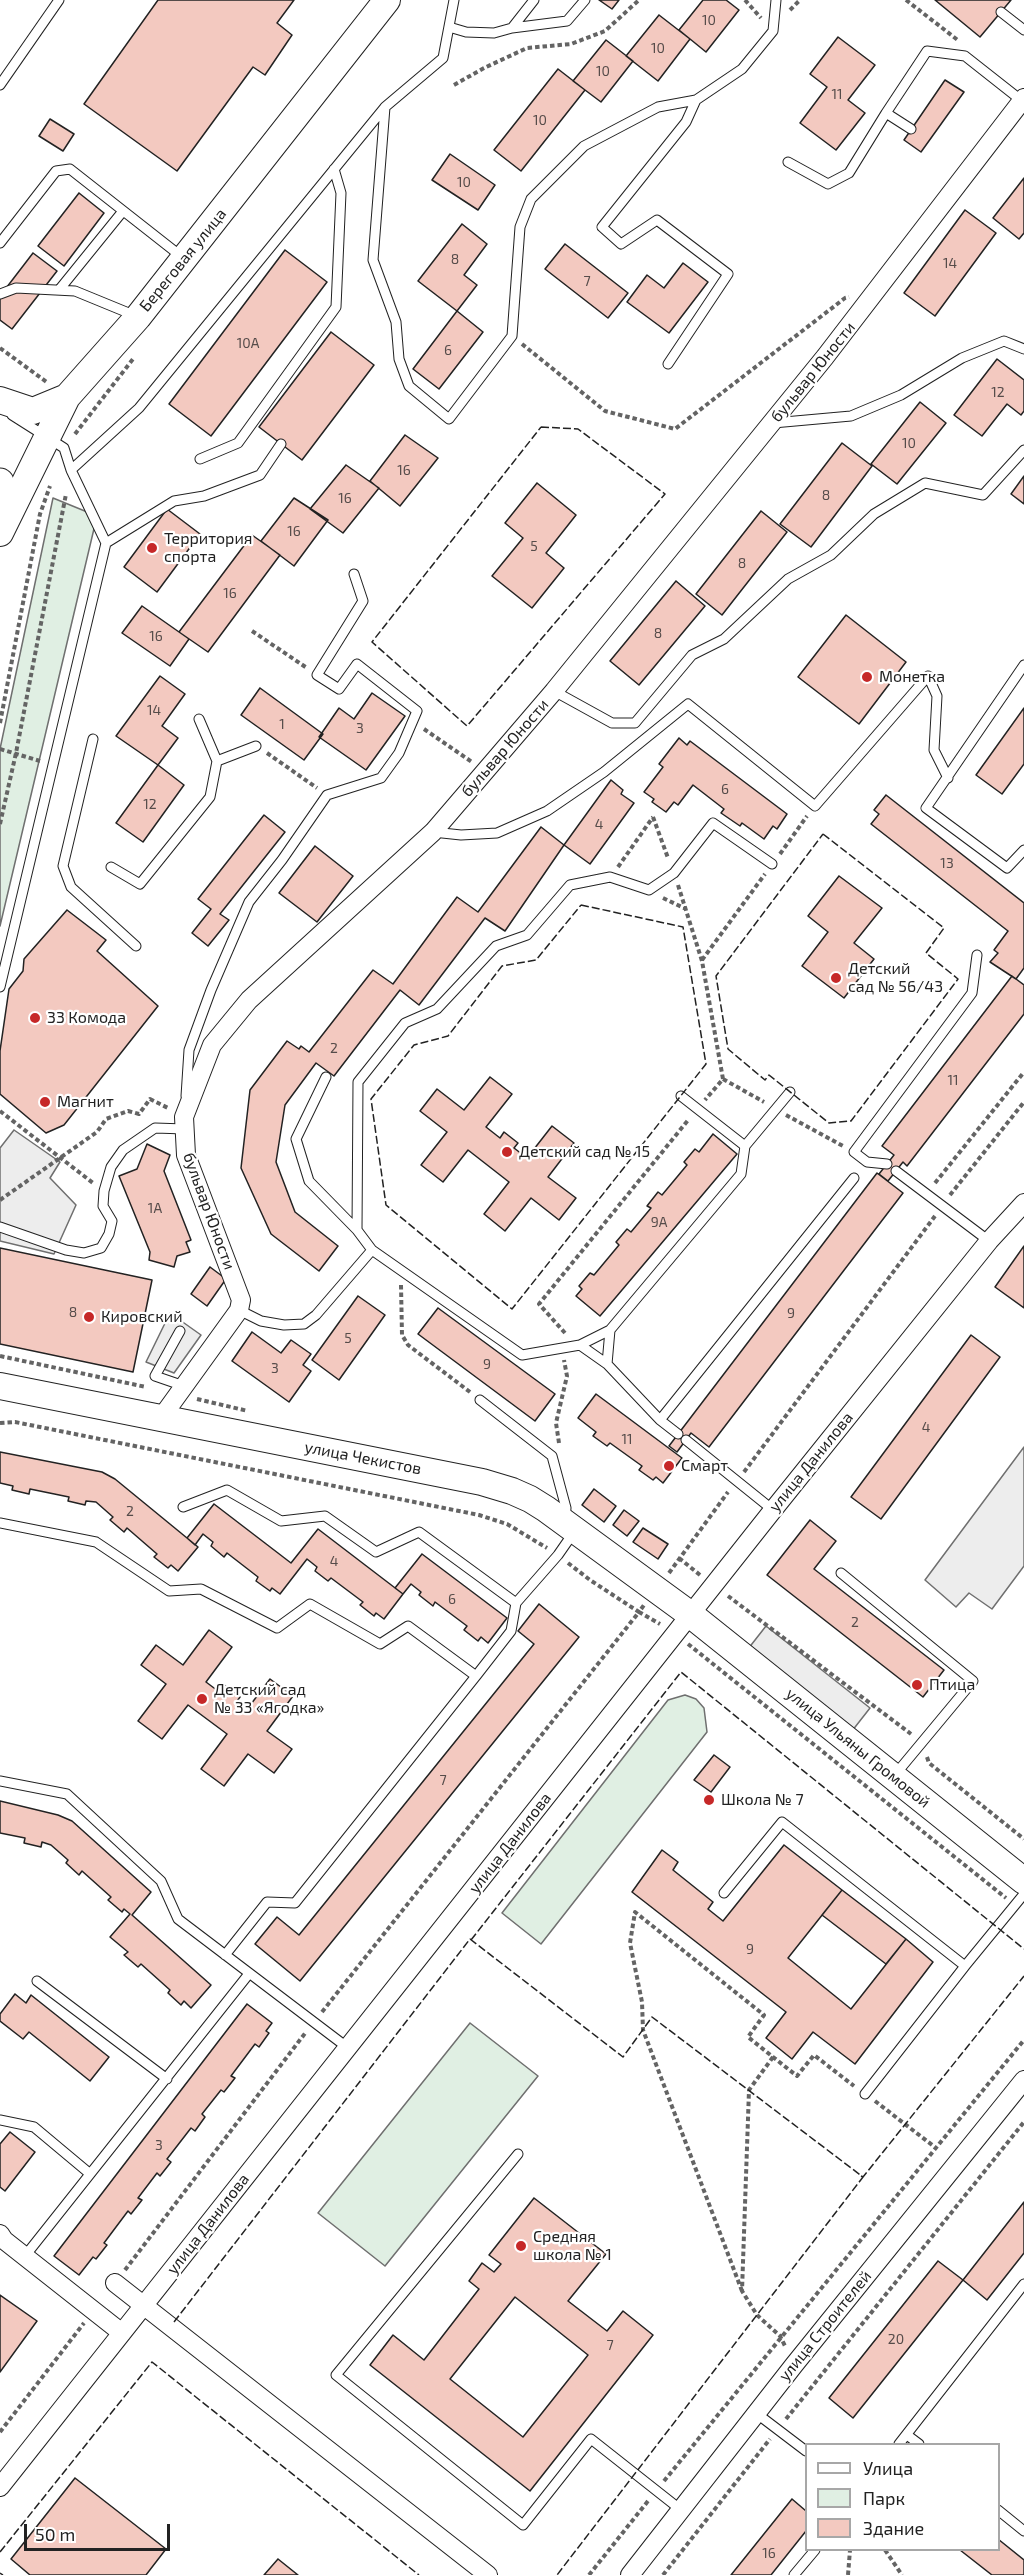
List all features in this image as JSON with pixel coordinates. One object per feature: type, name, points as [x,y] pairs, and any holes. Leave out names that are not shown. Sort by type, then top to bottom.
[{"type":"main road","points":[[0,482],[0,506]]},
{"type":"street","name":"Береговая улица","points":[[0,533],[67,398],[138,317],[387,0]]},
{"type":"street","name":"бульвар Юности","points":[[239,1310],[241,1300],[236,1282],[212,1229],[186,1155],[184,1123],[212,1045],[249,1000],[433,832],[485,772],[554,691],[771,424],[1023,100]]},
{"type":"street","points":[[0,400],[33,411],[67,398]]},
{"type":"street","name":"улица Данилова","points":[[0,2487],[773,1510],[989,1241],[1024,1203]]},
{"type":"street","points":[[161,1418],[239,1310]]},
{"type":"street","name":"улица Чекистов","points":[[0,1386],[482,1482],[530,1499],[570,1526],[656,1589],[683,1624]]},
{"type":"street","name":"улица Ульяны Громовой","points":[[683,1624],[894,1776],[1024,1881]]},
{"type":"street","name":"улица Строителей","points":[[630,2575],[756,2413],[1024,2080]]},
{"type":"street","points":[[1,2239],[122,2333]]},
{"type":"street","points":[[115,2283],[141,2308],[468,2575]]},
{"type":"street","points":[[141,2308],[488,2575]]},
{"type":"lane","points":[[0,85],[59,0]]},
{"type":"lane","points":[[71,470],[139,408],[385,107],[444,58],[454,0]]},
{"type":"lane","points":[[512,28],[534,0]]},
{"type":"lane","points":[[449,27],[466,32],[494,33],[512,28],[567,21],[585,0]]},
{"type":"lane","points":[[385,107],[373,260],[396,322],[399,359],[409,386],[449,419],[512,336],[520,227],[531,199],[584,146],[658,108],[696,100],[742,69],[772,31],[776,0]]},
{"type":"lane","points":[[1001,12],[1024,30]]},
{"type":"lane","points":[[788,162],[828,184],[849,173],[927,51],[965,56],[1023,100]]},
{"type":"lane","points":[[668,364],[728,274],[657,220],[621,244],[602,227],[686,122],[696,100]]},
{"type":"lane","points":[[886,113],[911,129]]},
{"type":"lane","points":[[0,243],[56,171],[70,169],[184,259]]},
{"type":"lane","points":[[200,459],[238,443],[336,307],[341,193],[334,169]]},
{"type":"lane","points":[[60,290],[123,211]]},
{"type":"lane","points":[[0,294],[16,288],[75,291],[138,317]]},
{"type":"lane","points":[[771,424],[851,416],[901,395],[962,358],[1004,341],[1024,349]]},
{"type":"lane","points":[[0,408],[64,448],[71,470],[106,543],[0,987]]},
{"type":"lane","points":[[106,543],[174,501],[204,496],[260,475],[281,444]]},
{"type":"lane","points":[[554,691],[612,723],[635,723],[692,655],[724,639],[788,579],[831,555],[874,514],[924,483],[983,495],[1024,450]]},
{"type":"lane","points":[[0,1227],[66,1250],[84,1253],[101,1248],[112,1221],[104,1206],[104,1191],[111,1167],[123,1150],[138,1138],[155,1128],[184,1123],[189,1050],[211,990],[249,903],[327,795],[381,778],[399,753],[417,711],[357,664],[339,689],[317,675],[363,601],[354,574]]},
{"type":"lane","points":[[1024,665],[926,808],[1007,868],[1024,850]]},
{"type":"lane","points":[[433,832],[461,835],[497,833],[548,812],[604,772],[688,704],[815,806],[928,676],[937,696],[934,750],[948,778]]},
{"type":"lane","points":[[111,867],[140,884],[210,797],[217,761],[199,719]]},
{"type":"lane","points":[[93,739],[63,866],[71,887],[136,946]]},
{"type":"lane","points":[[217,761],[256,746]]},
{"type":"lane","points":[[357,1230],[358,1082],[405,1023],[437,1009],[496,946],[527,935],[570,885],[610,877],[649,890],[674,873],[713,823],[772,864]]},
{"type":"lane","points":[[886,1164],[867,1162],[854,1152],[972,993],[977,955]]},
{"type":"lane","points":[[326,1077],[296,1139],[309,1181],[357,1230],[372,1250],[400,1267],[522,1355],[580,1345],[610,1330],[741,1174],[745,1146],[790,1092]]},
{"type":"lane","points":[[681,1096],[745,1146]]},
{"type":"lane","points":[[896,1171],[989,1241]]},
{"type":"lane","points":[[660,1420],[854,1178]]},
{"type":"lane","points":[[239,1310],[261,1321],[284,1325],[304,1324],[316,1315],[372,1250]]},
{"type":"lane","points":[[607,1364],[610,1330]]},
{"type":"lane","points":[[180,1331],[155,1376],[184,1386]]},
{"type":"lane","points":[[580,1345],[607,1364],[660,1420],[773,1510]]},
{"type":"lane","points":[[225,1955],[267,1902],[295,1903],[511,1630],[516,1603],[558,1556],[570,1526],[552,1456],[480,1400]]},
{"type":"lane","points":[[183,1507],[227,1490],[281,1521],[325,1516],[376,1552],[419,1532],[516,1603]]},
{"type":"lane","points":[[0,1523],[96,1542],[169,1591],[201,1589],[277,1628],[310,1604],[380,1644],[408,1626],[476,1676]]},
{"type":"lane","points":[[841,1573],[973,1681],[894,1776]]},
{"type":"lane","points":[[0,1781],[67,1794],[161,1881],[178,1919],[248,1975],[348,2048]]},
{"type":"lane","points":[[724,1893],[782,1822],[965,1966]]},
{"type":"lane","points":[[865,2094],[1024,1894]]},
{"type":"lane","points":[[25,2256],[248,1975]]},
{"type":"lane","points":[[37,1981],[167,2079]]},
{"type":"lane","points":[[0,2120],[34,2127],[89,2173]]},
{"type":"lane","points":[[518,2154],[336,2375],[523,2525],[591,2439],[681,2510]]},
{"type":"lane","points":[[900,2443],[1024,2284]]},
{"type":"lane","points":[[756,2413],[805,2449]]},
{"type":"lane","points":[[906,2435],[916,2443]]},
{"type":"lane","points":[[1000,2511],[1024,2531]]},
{"type":"lane","points":[[794,2575],[814,2551]]},
{"type":"path","points":[[454,85],[527,48],[571,44],[605,31],[639,0]]},
{"type":"path","points":[[512,336],[605,411],[675,429],[845,298],[874,294]]},
{"type":"path","points":[[0,348],[67,398]]},
{"type":"path","points":[[0,824],[71,470]]},
{"type":"path","points":[[0,723],[40,514],[52,481]]},
{"type":"path","points":[[252,632],[317,675]]},
{"type":"path","points":[[0,697],[6,698]]},
{"type":"path","points":[[414,721],[485,772]]},
{"type":"path","points":[[256,746],[327,795]]},
{"type":"path","points":[[0,749],[41,762]]},
{"type":"path","points":[[702,961],[815,806]]},
{"type":"path","points":[[562,1349],[567,1336],[539,1304],[723,1079],[702,961],[687,909],[653,817],[610,877]]},
{"type":"path","points":[[649,890],[687,909]]},
{"type":"path","points":[[927,1193],[1024,1072]]},
{"type":"path","points":[[0,1200],[97,1132],[106,1119],[128,1111],[139,1114],[150,1099],[184,1123]]},
{"type":"path","points":[[115,2283],[313,2023],[656,1589],[942,1206],[1024,1101]]},
{"type":"path","points":[[0,1111],[104,1191]]},
{"type":"path","points":[[400,1267],[402,1335],[408,1345],[464,1389]]},
{"type":"path","points":[[564,1393],[567,1376]]},
{"type":"path","points":[[0,1423],[15,1422],[479,1515],[527,1534],[590,1580],[639,1611],[683,1624],[1015,1905]]},
{"type":"path","points":[[679,1558],[921,1743],[929,1763],[1024,1839]]},
{"type":"path","points":[[742,2291],[749,2090],[773,2057],[748,2037],[764,2015],[635,1912],[630,1942],[642,2002],[643,2030],[742,2291],[757,2315],[780,2336]]},
{"type":"path","points":[[589,2575],[780,2336],[1024,2040]]},
{"type":"path","points":[[663,2575],[1024,2122]]},
{"type":"path","points":[[0,2432],[94,2311]]},
{"type":"path","points":[[848,2575],[850,2551]]},
{"type":"path","points":[[886,2551],[902,2575]]},
{"type":"green space","points":[[53,498],[97,516],[0,926],[0,749]]},
{"type":"green space","points":[[685,1695],[696,1699],[704,1708],[707,1732],[541,1944],[502,1913],[668,1700]]},
{"type":"green space","points":[[470,2023],[538,2076],[385,2266],[318,2213]]},
{"type":"shaded area","points":[[14,1130],[60,1162],[50,1178],[76,1205],[54,1254],[0,1241],[0,1148]]},
{"type":"shaded area","points":[[170,1313],[201,1335],[174,1373],[146,1362]]},
{"type":"shaded area","points":[[1024,1447],[1024,1566],[992,1609],[969,1593],[956,1607],[925,1580]]},
{"type":"shaded area","points":[[766,1626],[870,1708],[852,1731],[748,1649]]},
{"type":"building","points":[[158,0],[294,0],[277,23],[292,35],[265,75],[253,67],[177,171],[84,104]]},
{"type":"building","points":[[599,0],[619,0],[612,9]]},
{"type":"building","points":[[703,0],[726,0],[739,10],[706,52],[679,30]]},
{"type":"building","points":[[935,0],[1011,0],[980,37]]},
{"type":"building","points":[[659,15],[690,39],[658,81],[626,56]]},
{"type":"building","points":[[838,37],[875,65],[848,100],[865,113],[836,150],[800,123],[827,87],[810,74]]},
{"type":"building","points":[[606,40],[633,61],[601,102],[573,81]]},
{"type":"building","points":[[558,69],[585,90],[521,171],[494,150]]},
{"type":"building","points":[[945,80],[964,92],[921,152],[904,140]]},
{"type":"building","points":[[50,119],[74,134],[63,151],[39,136]]},
{"type":"building","points":[[450,154],[495,185],[478,210],[432,180]]},
{"type":"building","points":[[1024,178],[1024,233],[1019,239],[993,218]]},
{"type":"building","points":[[79,193],[104,213],[64,266],[38,246]]},
{"type":"building","points":[[965,210],[996,233],[935,316],[904,293]]},
{"type":"building","points":[[462,224],[487,244],[464,275],[477,285],[457,311],[418,281]]},
{"type":"building","points":[[565,244],[628,293],[608,318],[545,269]]},
{"type":"building","points":[[285,250],[327,282],[211,436],[169,404]]},
{"type":"building","points":[[33,253],[57,271],[12,329],[0,320],[0,296]]},
{"type":"building","points":[[683,263],[708,282],[669,333],[627,302],[647,275],[664,288]]},
{"type":"building","points":[[457,311],[483,332],[439,389],[413,369]]},
{"type":"building","points":[[331,332],[374,365],[302,460],[259,427]]},
{"type":"building","points":[[997,359],[1024,380],[1024,411],[1021,415],[1007,404],[982,436],[954,415]]},
{"type":"building","points":[[920,402],[946,423],[897,484],[871,464]]},
{"type":"building","points":[[405,435],[438,458],[400,506],[370,481]]},
{"type":"building","points":[[842,443],[872,466],[811,547],[780,524]]},
{"type":"building","points":[[346,465],[379,488],[343,533],[310,509]]},
{"type":"building","points":[[1024,476],[1024,504],[1011,494]]},
{"type":"building","points":[[537,483],[576,515],[546,553],[564,568],[532,608],[492,576],[523,538],[505,523]]},
{"type":"building","points":[[294,498],[328,520],[294,566],[261,541]]},
{"type":"building","points":[[167,509],[200,534],[157,592],[124,567]]},
{"type":"building","points":[[761,511],[787,532],[722,615],[696,594]]},
{"type":"building","points":[[252,535],[280,555],[208,652],[179,632]]},
{"type":"building","points":[[676,581],[705,606],[639,685],[610,661]]},
{"type":"building","points":[[142,606],[189,639],[170,666],[122,633]]},
{"type":"building","points":[[846,615],[906,662],[859,724],[798,677]]},
{"type":"building","points":[[160,676],[185,694],[162,726],[178,738],[158,765],[116,736]]},
{"type":"building","points":[[260,688],[323,734],[304,760],[241,715]]},
{"type":"building","points":[[372,693],[405,716],[366,770],[319,737],[339,708],[354,719]]},
{"type":"building","points":[[1024,708],[1024,764],[1002,794],[976,775]]},
{"type":"building","points":[[679,738],[687,745],[690,741],[787,814],[777,829],[773,826],[764,839],[742,823],[740,826],[721,813],[724,809],[693,785],[678,805],[674,802],[666,812],[652,802],[654,799],[644,792],[663,767],[659,764]]},
{"type":"building","points":[[158,765],[184,785],[143,842],[116,823]]},
{"type":"building","points":[[611,780],[623,790],[621,794],[634,803],[590,864],[564,845]]},
{"type":"building","points":[[886,795],[1024,903],[1024,968],[1016,979],[990,962],[998,953],[994,950],[1008,931],[871,824],[879,814],[874,810]]},
{"type":"building","points":[[264,815],[285,832],[220,914],[229,920],[208,946],[192,933],[211,909],[198,899]]},
{"type":"building","points":[[541,827],[564,845],[505,931],[485,918],[419,1005],[400,990],[334,1076],[316,1063],[285,1105],[276,1162],[295,1212],[338,1246],[319,1271],[271,1234],[241,1168],[250,1090],[287,1041],[309,1052],[373,970],[393,984],[457,897],[478,912]]},
{"type":"building","points":[[315,846],[353,876],[317,922],[279,893]]},
{"type":"building","points":[[839,876],[882,908],[854,943],[874,959],[844,998],[802,966],[828,932],[808,916]]},
{"type":"building","points":[[67,910],[106,940],[97,951],[158,1006],[64,1125],[46,1133],[0,1094],[0,1051],[9,989],[23,971],[24,959]]},
{"type":"building","points":[[1012,976],[1024,985],[1024,1014],[907,1166],[903,1162],[888,1181],[879,1174],[894,1155],[882,1146]]},
{"type":"building","points":[[490,1077],[512,1094],[486,1127],[500,1138],[504,1132],[518,1143],[514,1148],[527,1158],[552,1126],[574,1143],[548,1177],[576,1198],[559,1220],[531,1198],[505,1231],[484,1214],[509,1182],[468,1150],[443,1182],[421,1165],[447,1132],[420,1111],[437,1089],[464,1110]]},
{"type":"building","points":[[713,1134],[737,1154],[600,1316],[576,1296],[582,1289],[579,1286],[590,1273],[594,1275],[619,1245],[616,1242],[627,1229],[631,1232],[651,1208],[647,1206],[658,1192],[662,1195],[687,1165],[684,1162],[695,1149],[699,1152]]},
{"type":"building","points":[[147,1144],[170,1155],[164,1171],[191,1240],[186,1242],[190,1252],[177,1256],[174,1267],[149,1260],[150,1252],[119,1176],[137,1169]]},
{"type":"building","points":[[877,1173],[903,1193],[709,1447],[691,1433],[677,1452],[669,1446]]},
{"type":"building","points":[[1024,1246],[1024,1308],[995,1287]]},
{"type":"building","points":[[0,1248],[152,1280],[133,1372],[0,1344]]},
{"type":"building","points":[[210,1267],[226,1279],[207,1306],[191,1294]]},
{"type":"building","points":[[358,1296],[385,1315],[339,1380],[312,1360]]},
{"type":"building","points":[[438,1308],[555,1394],[535,1421],[418,1334]]},
{"type":"building","points":[[252,1332],[281,1353],[291,1340],[311,1354],[303,1365],[311,1371],[289,1402],[232,1361]]},
{"type":"building","points":[[971,1335],[1000,1357],[881,1519],[851,1497]]},
{"type":"building","points":[[596,1394],[682,1458],[663,1483],[656,1477],[653,1480],[639,1470],[642,1466],[610,1443],[607,1446],[593,1436],[596,1432],[578,1418]]},
{"type":"building","points":[[0,1452],[102,1472],[115,1479],[198,1547],[178,1571],[171,1565],[168,1568],[154,1557],[157,1554],[127,1528],[124,1532],[110,1520],[113,1517],[96,1502],[86,1501],[85,1505],[68,1501],[69,1497],[30,1489],[29,1494],[12,1490],[13,1486],[0,1483]]},
{"type":"building","points":[[594,1489],[616,1506],[604,1522],[582,1505]]},
{"type":"building","points":[[214,1504],[291,1563],[318,1529],[403,1594],[384,1619],[376,1613],[374,1616],[360,1605],[363,1602],[331,1578],[328,1581],[315,1571],[317,1567],[307,1559],[280,1594],[272,1588],[270,1591],[256,1581],[258,1577],[227,1553],[224,1557],[211,1546],[213,1542],[203,1534],[195,1545],[187,1538]]},
{"type":"building","points":[[624,1510],[639,1521],[627,1536],[613,1525]]},
{"type":"building","points":[[810,1520],[836,1541],[814,1569],[944,1670],[923,1697],[767,1575]]},
{"type":"building","points":[[643,1528],[668,1544],[658,1559],[633,1542]]},
{"type":"building","points":[[422,1554],[507,1618],[488,1643],[481,1637],[478,1641],[464,1630],[467,1626],[435,1602],[433,1606],[419,1595],[421,1592],[411,1584],[403,1594],[395,1588]]},
{"type":"building","points":[[539,1604],[579,1637],[300,1981],[255,1944],[277,1917],[299,1935],[534,1644],[518,1631]]},
{"type":"building","points":[[209,1630],[232,1647],[206,1682],[218,1691],[223,1684],[240,1697],[235,1704],[245,1712],[270,1679],[293,1696],[267,1731],[292,1749],[274,1773],[248,1754],[224,1786],[201,1769],[227,1734],[188,1705],[162,1739],[138,1721],[166,1684],[141,1665],[156,1645],[183,1665]]},
{"type":"building","points":[[714,1755],[730,1767],[711,1792],[694,1780]]},
{"type":"building","points":[[0,1801],[58,1815],[72,1821],[151,1892],[132,1915],[211,1985],[191,2008],[184,2001],[181,2005],[168,1993],[170,1990],[141,1964],[138,1967],[124,1955],[128,1952],[110,1937],[130,1914],[124,1909],[122,1912],[108,1900],[111,1897],[82,1871],[79,1875],[66,1863],[68,1860],[51,1845],[42,1842],[41,1847],[24,1843],[25,1838],[0,1833]]},
{"type":"building","points":[[784,1845],[842,1890],[788,1958],[851,2009],[906,1939],[933,1962],[855,2064],[813,2032],[792,2059],[766,2038],[786,2012],[632,1892],[662,1850],[678,1862],[673,1870],[713,1902],[708,1909],[723,1921]]},
{"type":"building","points":[[842,1890],[906,1939],[886,1964],[822,1915]]},
{"type":"building","points":[[15,1994],[26,2003],[31,1995],[109,2057],[90,2081],[29,2032],[23,2039],[0,2021],[0,2014]]},
{"type":"building","points":[[247,2004],[272,2023],[266,2031],[269,2033],[259,2047],[255,2044],[231,2076],[235,2078],[224,2092],[221,2090],[202,2114],[205,2117],[195,2131],[191,2128],[167,2159],[171,2162],[160,2176],[157,2173],[138,2198],[142,2200],[131,2214],[128,2211],[104,2243],[107,2245],[96,2259],[93,2257],[79,2275],[54,2256]]},
{"type":"building","points":[[10,2132],[35,2152],[5,2191],[0,2187],[0,2144]]},
{"type":"building","points":[[534,2198],[606,2254],[568,2301],[607,2331],[623,2311],[653,2335],[530,2491],[370,2365],[393,2335],[424,2360],[479,2289],[469,2281],[482,2263],[494,2272],[501,2264],[489,2255]],"holes":[[[515,2297],[588,2355],[523,2437],[450,2379]]]},
{"type":"building","points":[[1024,2202],[1024,2253],[987,2300],[963,2280]]},
{"type":"building","points":[[938,2261],[963,2280],[853,2418],[829,2398]]},
{"type":"building","points":[[0,2295],[37,2321],[0,2372]]},
{"type":"building","points":[[75,2478],[166,2549],[146,2575],[30,2575],[11,2559]]},
{"type":"building","points":[[792,2499],[805,2510],[805,2532],[771,2575],[731,2575]]},
{"type":"building","points":[[1000,2541],[1024,2560],[1024,2575],[992,2575],[961,2551],[1000,2551]]},
{"type":"building","points":[[278,2559],[298,2575],[264,2575]]},
{"type":"fence","points":[[541,427],[578,429],[665,494],[467,726],[372,642],[541,427]]},
{"type":"fence","points":[[823,834],[944,928],[926,953],[958,979],[851,1121],[829,1123],[769,1075],[765,1080],[728,1049],[716,976],[823,834]]},
{"type":"fence","points":[[581,905],[683,927],[706,1064],[512,1309],[386,1205],[371,1099],[414,1045],[448,1036],[502,966],[536,960],[581,905]]},
{"type":"fence","points":[[471,1940],[681,1672],[1024,1949]]},
{"type":"fence","points":[[174,2322],[470,1939],[623,2057],[652,2017],[863,2177],[557,2575]]},
{"type":"fence","points":[[861,2176],[863,2177],[1024,1976]]},
{"type":"fence","points":[[0,2552],[152,2362],[419,2575]]},
{"type":"place","name":"Территория спорта","points":[[152,548]]},
{"type":"place","name":"Монетка","points":[[867,677]]},
{"type":"place","name":"Детский сад № 56/43","points":[[836,978]]},
{"type":"place","name":"33 Комода","points":[[35,1018]]},
{"type":"place","name":"Магнит","points":[[45,1102]]},
{"type":"place","name":"Детский сад № 15","points":[[507,1152]]},
{"type":"place","name":"Кировский","points":[[89,1317]]},
{"type":"place","name":"Смарт","points":[[669,1466]]},
{"type":"place","name":"Птица","points":[[917,1685]]},
{"type":"place","name":"Детский сад № 33 «Ягодка»","points":[[202,1699]]},
{"type":"place","name":"Школа № 7","points":[[709,1800]]},
{"type":"place","name":"Средняя школа № 1","points":[[521,2246]]}]
